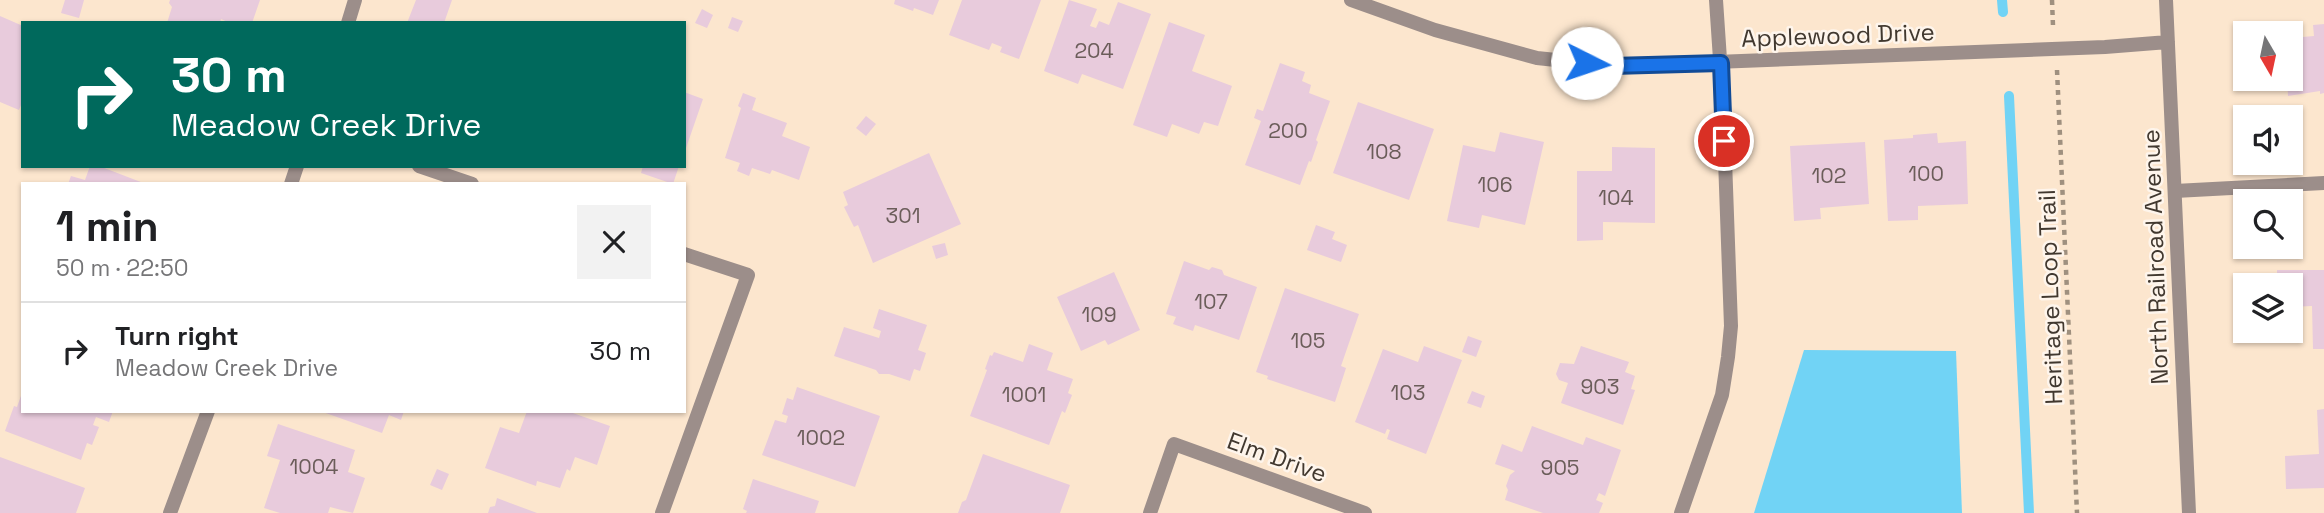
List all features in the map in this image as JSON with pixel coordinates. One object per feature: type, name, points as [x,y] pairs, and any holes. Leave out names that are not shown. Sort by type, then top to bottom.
[{"type":"street","points":[[349,21],[355,0]]},
{"type":"street","name":"Applewood Drive","points":[[1351,0],[1435,30],[1537,58],[1612,66],[2105,47],[2168,42]]},
{"type":"street","points":[[1681,513],[1722,395],[1728,357],[1731,291],[1716,0]]},
{"type":"street","name":"North Railroad Avenue","points":[[2166,0],[2189,513]]},
{"type":"street","points":[[425,168],[466,182]]},
{"type":"street","points":[[2175,191],[2324,183]]},
{"type":"street","points":[[662,513],[748,275],[686,255]]},
{"type":"street","points":[[170,513],[207,413]]},
{"type":"street","name":"Elm Drive","points":[[1150,513],[1174,444],[1365,513]]},
{"type":"path","points":[[2052,0],[2052,21]]},
{"type":"path","name":"Heritage Loop Trail","points":[[2058,80],[2077,513]]},
{"type":"water","points":[[1804,350],[1956,351],[1962,513],[1754,513]]},
{"type":"building","points":[[65,0],[84,0],[79,18],[61,13]]},
{"type":"building","points":[[170,0],[260,0],[253,21],[168,21],[172,7]]},
{"type":"building","points":[[416,0],[452,0],[445,21],[408,21]]},
{"type":"building","points":[[895,0],[939,0],[933,15],[894,4]]},
{"type":"building","points":[[962,0],[1041,0],[1019,59],[1000,52],[1002,47],[992,43],[989,50],[949,35]]},
{"type":"building","points":[[1069,0],[1097,9],[1090,26],[1096,28],[1099,21],[1109,25],[1118,2],[1151,14],[1123,89],[1082,74],[1078,84],[1044,71]]},
{"type":"building","points":[[702,9],[713,15],[707,28],[695,23]]},
{"type":"building","points":[[0,16],[21,25],[21,105],[19,110],[0,102]]},
{"type":"building","points":[[732,17],[743,21],[738,32],[728,28]]},
{"type":"building","points":[[1169,22],[1205,35],[1192,71],[1232,86],[1218,126],[1204,122],[1199,134],[1172,124],[1167,137],[1133,125]]},
{"type":"building","points":[[2324,24],[2324,93],[2320,94],[2320,91],[2288,96],[2288,91],[2303,91],[2303,37],[2314,36],[2313,25]]},
{"type":"building","points":[[1280,63],[1305,72],[1302,81],[1311,85],[1309,93],[1330,101],[1311,162],[1309,161],[1300,185],[1245,165],[1261,121],[1254,118],[1257,109],[1263,111]]},
{"type":"building","points":[[686,93],[703,99],[686,148]]},
{"type":"building","points":[[743,93],[756,98],[752,110],[787,123],[782,136],[810,147],[799,180],[772,170],[770,174],[752,168],[749,176],[737,171],[740,163],[725,158]]},
{"type":"building","points":[[1358,102],[1434,129],[1409,200],[1333,173]]},
{"type":"building","points":[[866,116],[876,124],[866,136],[856,128]]},
{"type":"building","points":[[1500,132],[1544,142],[1525,225],[1482,215],[1479,228],[1447,221],[1463,145],[1495,152]]},
{"type":"building","points":[[1937,133],[1938,143],[1966,141],[1968,204],[1918,206],[1918,220],[1888,221],[1884,140]]},
{"type":"building","points":[[1865,142],[1869,204],[1820,208],[1821,219],[1794,221],[1790,146]]},
{"type":"building","points":[[1612,147],[1655,148],[1655,223],[1603,222],[1603,240],[1577,241],[1577,171],[1612,171]]},
{"type":"building","points":[[929,153],[961,224],[873,263],[858,225],[854,227],[844,207],[848,205],[843,192]]},
{"type":"building","points":[[89,168],[104,168],[141,182],[69,182],[71,176],[85,180]]},
{"type":"building","points":[[642,168],[678,168],[674,182],[641,173]]},
{"type":"building","points":[[1316,225],[1335,232],[1332,239],[1347,245],[1341,262],[1307,250]]},
{"type":"building","points":[[945,243],[948,255],[936,259],[932,246]]},
{"type":"building","points":[[1184,261],[1209,270],[1212,267],[1222,270],[1224,275],[1257,287],[1239,340],[1195,325],[1193,331],[1173,324],[1176,317],[1166,314]]},
{"type":"building","points":[[2277,270],[2324,270],[2324,349],[2313,349],[2312,306],[2303,306],[2303,273],[2277,273]]},
{"type":"building","points":[[1114,272],[1140,330],[1108,345],[1105,340],[1081,351],[1057,297]]},
{"type":"building","points":[[1285,288],[1359,314],[1341,366],[1346,368],[1335,402],[1267,379],[1268,376],[1256,372]]},
{"type":"building","points":[[879,309],[927,325],[918,350],[926,353],[920,371],[914,369],[910,381],[889,374],[879,374],[876,370],[834,356],[844,327],[879,338],[881,331],[873,328]]},
{"type":"building","points":[[1468,336],[1482,341],[1476,357],[1462,352]]},
{"type":"building","points":[[1029,344],[1053,353],[1047,370],[1073,379],[1068,393],[1072,395],[1065,413],[1062,411],[1049,445],[970,416],[990,355],[994,352],[1023,362]]},
{"type":"building","points":[[1424,346],[1462,360],[1426,454],[1387,439],[1390,430],[1387,429],[1385,434],[1355,422],[1383,349],[1418,362]]},
{"type":"building","points":[[1581,346],[1629,362],[1625,372],[1635,376],[1631,389],[1635,390],[1623,425],[1561,403],[1568,383],[1559,380],[1556,374],[1560,363],[1574,364]]},
{"type":"building","points":[[797,387],[880,416],[855,487],[762,455],[775,420],[786,423],[788,416],[782,414],[787,398],[793,400]]},
{"type":"building","points":[[1472,391],[1485,396],[1481,408],[1467,403]]},
{"type":"building","points":[[21,396],[21,413],[112,413],[109,422],[96,417],[93,425],[99,427],[92,445],[87,443],[81,460],[5,431],[14,406],[17,407]]},
{"type":"building","points":[[2324,409],[2324,488],[2286,489],[2285,456],[2319,454],[2317,410]]},
{"type":"building","points":[[326,413],[403,413],[401,420],[389,415],[382,433]]},
{"type":"building","points":[[526,413],[573,413],[610,426],[597,465],[575,457],[560,488],[537,481],[536,486],[485,468],[500,427],[519,433]]},
{"type":"building","points":[[278,424],[355,450],[348,472],[365,478],[353,513],[330,507],[328,513],[280,513],[264,508],[280,460],[267,456]]},
{"type":"building","points":[[1532,426],[1583,445],[1586,437],[1621,450],[1605,496],[1599,493],[1596,500],[1603,503],[1599,513],[1543,513],[1505,500],[1508,490],[1506,486],[1510,475],[1515,471],[1495,464],[1502,444],[1522,452]]},
{"type":"building","points":[[983,454],[1070,485],[1060,513],[958,513],[962,502],[966,500]]},
{"type":"building","points":[[0,457],[85,488],[76,513],[0,513]]},
{"type":"building","points":[[437,469],[449,474],[442,490],[430,485]]},
{"type":"building","points":[[753,479],[819,501],[815,513],[746,513],[743,509]]},
{"type":"building","points":[[497,498],[537,513],[488,513],[490,507],[495,506]]},
{"type":"waterway","points":[[2002,0],[2003,12]]},
{"type":"waterway","points":[[2009,96],[2029,513]]},
{"type":"route","points":[[1587,63],[1612,66],[1721,63],[1724,141]]}]
